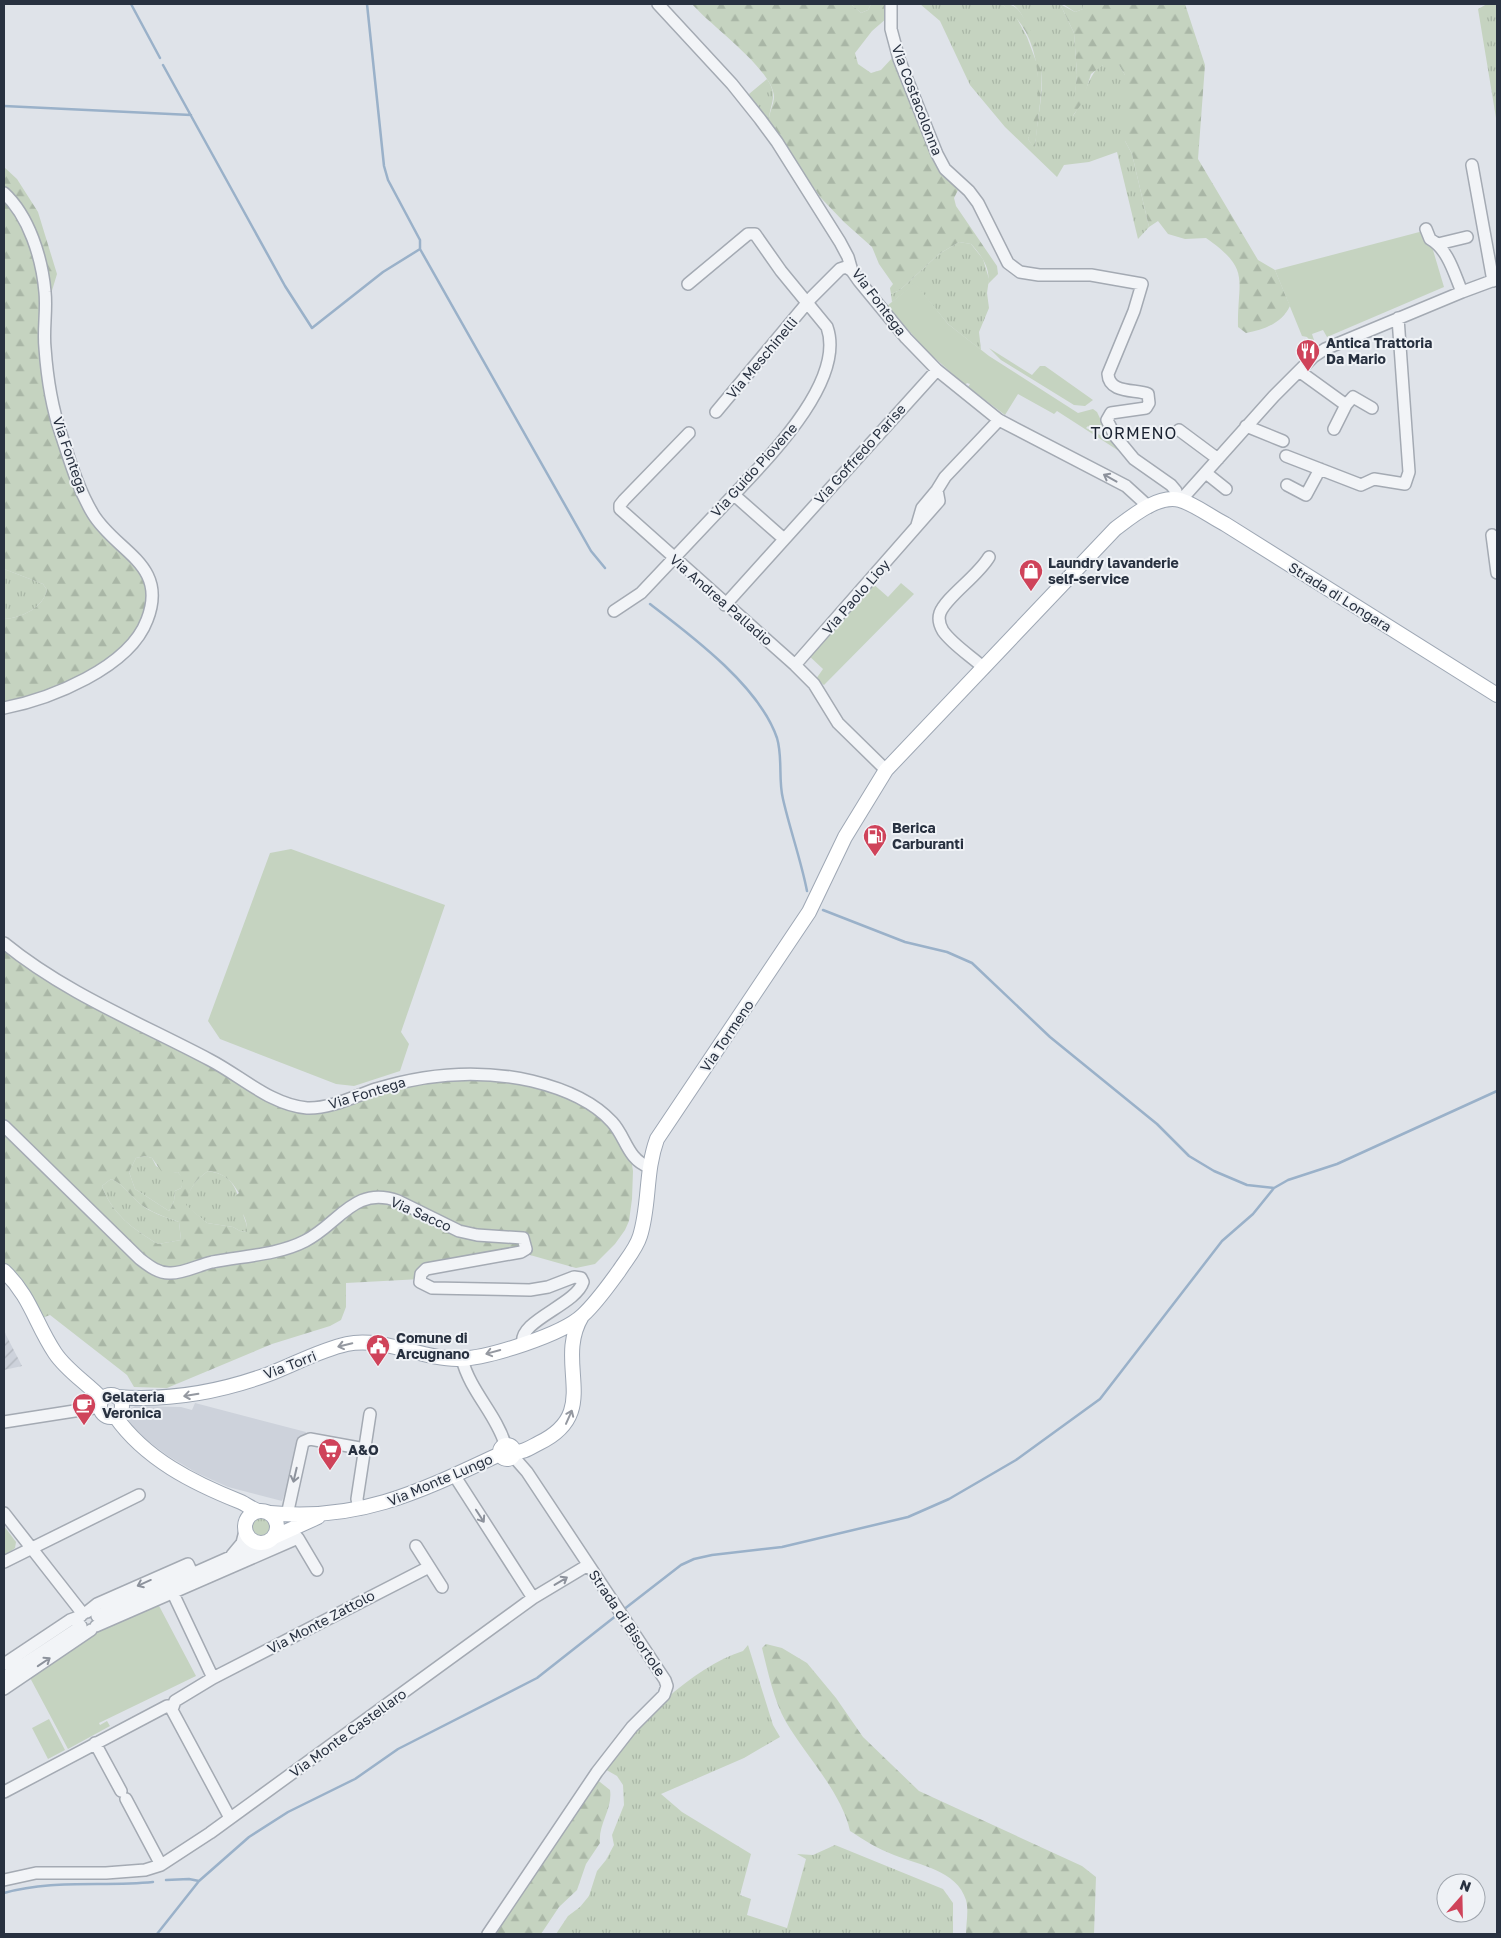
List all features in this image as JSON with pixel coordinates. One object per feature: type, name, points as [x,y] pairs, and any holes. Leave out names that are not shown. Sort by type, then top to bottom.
[{"type":"main road","name":"Via Tormeno","points":[[462,1359],[523,1344],[562,1328],[582,1316],[595,1302],[636,1246],[644,1220],[648,1166],[657,1139],[776,964],[808,912],[844,837],[886,770],[1115,529],[1149,507],[1165,500],[1179,500]]},
{"type":"main road","name":"Strada di Longara","points":[[1179,500],[1225,524],[1497,694]]},
{"type":"main road","points":[[4,1271],[24,1292],[56,1354],[101,1403],[105,1415],[115,1416],[141,1446],[163,1463],[200,1485],[275,1518],[278,1526],[268,1540]]},
{"type":"main road","points":[[572,1341],[582,1316]]},
{"type":"main road","points":[[562,1328],[570,1335],[572,1341]]},
{"type":"main road","name":"Via Monte Lungo","points":[[321,1516],[385,1504],[508,1452],[522,1452],[555,1435],[566,1424],[573,1406],[572,1341]]},
{"type":"main road","name":"Via Torri","points":[[117,1397],[166,1398],[203,1393],[267,1374],[330,1349],[358,1343],[462,1359]]},
{"type":"main road","points":[[101,1403],[111,1395],[117,1397],[121,1402],[121,1409],[115,1416]]},
{"type":"main road","points":[[230,1499],[241,1513],[251,1540],[268,1540],[321,1516]]},
{"type":"main road","points":[[245,1528],[250,1514],[264,1512],[321,1516]]},
{"type":"street","name":"Via Fontega","points":[[658,4],[732,84],[777,142],[840,242],[848,257],[852,271],[893,323],[937,370],[998,420],[1126,486],[1149,507]]},
{"type":"street","name":"Via Costacolonna","points":[[891,4],[891,29],[936,154],[945,168],[969,191],[978,203],[1008,263],[1020,272],[1091,275],[1142,284],[1134,311],[1108,374],[1111,382],[1124,391],[1148,394],[1149,403],[1146,408],[1111,413],[1107,420],[1115,436],[1134,459],[1171,485],[1176,491],[1179,500]]},
{"type":"street","points":[[1179,500],[1299,371],[1325,349],[1495,280],[1472,165]]},
{"type":"street","name":"Via Fontega","points":[[4,193],[12,200],[26,223],[41,265],[46,293],[45,348],[52,392],[60,431],[78,483],[94,516],[144,569],[150,581],[152,596],[147,620],[137,640],[114,662],[42,698],[4,708]]},
{"type":"street","points":[[1426,229],[1430,239],[1438,244],[1446,256],[1462,292]]},
{"type":"street","name":"Via Meschinelli","points":[[688,284],[752,233],[755,234],[807,303]]},
{"type":"street","points":[[1438,244],[1466,237]]},
{"type":"street","name":"Via Meschinelli","points":[[716,412],[807,303],[840,269],[846,267],[852,271]]},
{"type":"street","name":"Via Guido Piovene","points":[[614,611],[641,593],[674,559],[790,434],[811,401],[830,351],[831,337],[827,326],[807,303]]},
{"type":"street","points":[[1286,456],[1361,485],[1374,479],[1405,484],[1408,472],[1398,318]]},
{"type":"street","name":"Via Goffredo Parise","points":[[726,605],[937,370]]},
{"type":"street","points":[[1299,371],[1346,405]]},
{"type":"street","points":[[1334,429],[1346,405],[1353,397],[1372,408]]},
{"type":"street","name":"Via Paolo Lioy","points":[[795,665],[916,529],[922,508],[937,490],[944,477],[998,420]]},
{"type":"street","points":[[1246,426],[1283,441]]},
{"type":"street","points":[[1180,430],[1218,459]]},
{"type":"street","name":"Via Andrea Palladio","points":[[689,433],[620,505],[620,509],[795,665],[814,684],[838,723],[886,770]]},
{"type":"street","points":[[1287,485],[1306,495],[1320,469]]},
{"type":"street","points":[[1206,473],[1226,489]]},
{"type":"street","points":[[733,494],[784,539]]},
{"type":"street","points":[[1492,535],[1497,573]]},
{"type":"street","points":[[984,668],[944,632],[939,622],[940,613],[946,605],[982,568],[989,557]]},
{"type":"street","name":"Via Fontega","points":[[4,943],[27,961],[64,984],[212,1060],[258,1089],[285,1103],[307,1108],[326,1106],[412,1079],[436,1075],[476,1074],[516,1078],[559,1090],[593,1106],[611,1121],[622,1134],[636,1161],[648,1166]]},
{"type":"street","name":"Via Sacco","points":[[4,1126],[140,1259],[162,1272],[171,1273],[211,1262],[291,1247],[320,1232],[351,1205],[360,1200],[374,1197],[388,1198],[400,1202],[459,1231],[477,1235],[523,1238],[526,1249],[521,1252],[426,1269],[421,1274],[420,1282],[432,1288],[530,1290],[548,1287],[574,1277],[581,1278],[583,1282],[576,1294],[528,1328],[523,1337],[523,1344]]},
{"type":"street","name":"Strada di Bisortole","points":[[462,1359],[470,1381],[502,1434],[508,1452],[527,1472],[665,1680],[666,1690],[664,1695],[623,1738],[597,1772],[488,1934]]},
{"type":"street","points":[[4,1422],[101,1403]]},
{"type":"street","points":[[359,1509],[357,1499],[370,1414]]},
{"type":"street","points":[[287,1514],[303,1442],[310,1439],[365,1448]]},
{"type":"street","points":[[454,1475],[534,1598]]},
{"type":"street","points":[[4,1562],[139,1495]]},
{"type":"street","points":[[4,1513],[88,1620]]},
{"type":"street","points":[[231,1557],[240,1547],[245,1528]]},
{"type":"street","points":[[4,1677],[88,1620],[298,1538],[317,1570]]},
{"type":"street","points":[[4,1689],[88,1620],[97,1604],[190,1568],[231,1557],[268,1540]]},
{"type":"street","points":[[416,1546],[442,1587]]},
{"type":"street","name":"Via Monte Castellaro","points":[[4,1880],[36,1873],[106,1874],[145,1870],[161,1865],[230,1818],[534,1598],[588,1565]]},
{"type":"street","name":"Via Monte Zattolo","points":[[4,1792],[166,1706],[173,1706],[175,1701],[213,1678],[429,1567]]},
{"type":"street","points":[[171,1589],[190,1568]]},
{"type":"street","points":[[171,1589],[213,1678]]},
{"type":"street","points":[[4,1664],[70,1620],[88,1620]]},
{"type":"street","points":[[173,1706],[172,1710],[230,1818]]},
{"type":"street","points":[[95,1743],[161,1865]]},
{"type":"shaded area","points":[[4,1330],[6,1335],[22,1366],[4,1370]]},
{"type":"shaded area","points":[[195,1403],[306,1432],[282,1501],[228,1487],[197,1473],[168,1456],[144,1438],[131,1425],[127,1416],[130,1409],[135,1406],[181,1407],[192,1410]]},
{"type":"green space","points":[[692,4],[851,4],[861,13],[868,10],[871,4],[888,4],[887,18],[872,31],[855,53],[858,64],[871,73],[881,70],[893,57],[926,144],[939,167],[959,188],[954,198],[956,206],[997,266],[998,274],[988,284],[987,267],[982,257],[971,244],[959,242],[939,254],[900,290],[891,294],[890,288],[893,284],[879,264],[872,247],[821,198],[769,123],[774,96],[771,85],[763,73]]},
{"type":"green space","points":[[851,4],[871,4],[868,10],[861,13]]},
{"type":"green space","points":[[920,4],[1001,4],[1014,13],[1027,37],[1037,64],[1039,91],[1036,121],[1028,139],[1035,149],[1042,89],[1040,62],[1024,18],[1012,4],[1060,4],[1074,33],[1077,75],[1073,116],[1090,80],[1098,68],[1103,65],[1119,65],[1125,75],[1125,141],[1132,154],[1149,227],[1138,239],[1117,152],[1089,162],[1064,165],[1057,177],[1005,127],[970,85],[940,21]]},
{"type":"green space","points":[[1001,4],[1014,6],[1024,17],[1039,54],[1041,85],[1035,150],[1028,139],[1037,104],[1037,66],[1025,31],[1015,16]]},
{"type":"green space","points":[[1060,4],[1075,12],[1083,9],[1084,4],[1185,4],[1205,65],[1198,159],[1258,260],[1275,270],[1290,306],[1287,312],[1272,325],[1246,333],[1238,327],[1239,276],[1230,259],[1221,249],[1206,238],[1185,239],[1168,234],[1158,221],[1149,227],[1132,154],[1125,141],[1125,75],[1119,65],[1103,65],[1091,74],[1082,103],[1072,117],[1077,75],[1074,33]]},
{"type":"green space","points":[[1063,4],[1084,4],[1083,9],[1075,12]]},
{"type":"green space","points":[[1487,4],[1497,4],[1497,124],[1478,9]]},
{"type":"green space","points":[[767,79],[773,91],[769,123],[757,110],[749,94]]},
{"type":"green space","points":[[4,167],[17,179],[38,212],[57,274],[44,317],[53,400],[94,516],[135,556],[152,596],[137,640],[84,678],[4,708],[4,619],[17,617],[36,607],[45,596],[47,590],[43,584],[4,569]]},
{"type":"green space","points":[[1427,230],[1444,287],[1327,337],[1323,330],[1312,334],[1315,343],[1313,345],[1307,337],[1302,336],[1275,270]]},
{"type":"green space","points":[[959,242],[971,244],[983,259],[989,279],[987,293],[989,308],[979,332],[981,350],[948,324],[915,284],[892,302],[891,294],[900,290],[939,254]]},
{"type":"green space","points":[[915,283],[948,324],[989,356],[1078,413],[1093,409],[1097,412],[1105,429],[1099,427],[1095,431],[1088,426],[1086,428],[1100,435],[1102,434],[1112,442],[1115,439],[1120,448],[1119,451],[1057,411],[1054,414],[1018,394],[1005,415],[968,387],[970,384],[967,383],[965,385],[927,351],[887,306]]},
{"type":"green space","points":[[989,348],[1032,375],[1040,366],[1045,366],[1093,400],[1085,406],[1074,405],[1001,360]]},
{"type":"green space","points":[[4,569],[43,584],[47,590],[45,596],[36,607],[17,617],[4,619]]},
{"type":"green space","points":[[871,582],[888,597],[901,583],[914,594],[824,685],[816,679],[823,669],[806,653]]},
{"type":"green space","points":[[291,849],[445,905],[401,1032],[409,1044],[400,1071],[354,1086],[336,1084],[220,1039],[208,1021],[270,853]]},
{"type":"green space","points":[[4,943],[27,961],[258,1089],[307,1108],[411,1079],[508,1077],[593,1106],[630,1152],[633,1171],[629,1221],[615,1244],[595,1264],[576,1268],[530,1255],[526,1249],[426,1269],[421,1279],[346,1283],[346,1307],[341,1320],[330,1326],[272,1344],[167,1388],[134,1387],[127,1375],[50,1315],[42,1318],[4,1267]],"holes":[[[145,1156],[152,1158],[164,1175],[178,1172],[183,1180],[181,1188],[175,1191],[174,1201],[169,1211],[135,1189],[129,1172],[136,1158]],[[208,1171],[218,1173],[233,1184],[239,1193],[232,1199],[245,1218],[247,1232],[233,1227],[207,1223],[186,1205],[193,1185]],[[111,1179],[122,1186],[143,1206],[179,1222],[181,1240],[158,1244],[140,1233],[124,1220],[111,1205],[102,1186]]]},
{"type":"green space","points":[[145,1156],[152,1158],[156,1166],[170,1173],[178,1172],[184,1180],[181,1188],[175,1191],[174,1201],[169,1211],[135,1189],[129,1172],[136,1158]]},
{"type":"green space","points":[[208,1171],[224,1176],[233,1185],[247,1232],[233,1227],[207,1223],[185,1205],[193,1185]]},
{"type":"green space","points":[[111,1179],[148,1209],[179,1222],[181,1240],[158,1244],[124,1220],[111,1205],[102,1186]]},
{"type":"green space","points":[[261,1516],[269,1519],[272,1527],[269,1535],[261,1538],[253,1535],[250,1527],[253,1519]]},
{"type":"green space","points":[[4,1526],[16,1542],[15,1548],[4,1556]]},
{"type":"green space","points":[[157,1602],[196,1676],[99,1723],[100,1725],[107,1721],[110,1726],[68,1749],[28,1674],[94,1631]]},
{"type":"green space","points":[[766,1644],[782,1648],[807,1663],[836,1698],[863,1737],[919,1791],[1082,1866],[1096,1877],[1094,1934],[966,1934],[967,1904],[961,1890],[954,1882],[936,1870],[882,1850],[850,1831],[846,1817],[832,1789],[794,1735],[782,1714],[762,1648]]},
{"type":"green space","points":[[748,1645],[773,1725],[780,1737],[744,1758],[661,1794],[682,1812],[751,1854],[740,1895],[751,1899],[747,1915],[787,1928],[806,1859],[797,1854],[813,1855],[835,1845],[943,1889],[953,1903],[953,1934],[556,1934],[568,1916],[580,1907],[589,1896],[597,1871],[606,1860],[614,1845],[612,1835],[624,1805],[623,1785],[617,1776],[603,1768],[647,1716],[666,1699],[704,1670],[743,1651]]},
{"type":"green space","points":[[49,1719],[65,1750],[48,1759],[32,1728]]},
{"type":"green space","points":[[595,1778],[610,1790],[609,1804],[601,1829],[600,1843],[586,1864],[577,1890],[559,1907],[541,1934],[489,1934]]},
{"type":"waterway","points":[[131,4],[160,58]]},
{"type":"waterway","points":[[367,4],[384,166],[388,180],[420,240],[420,249]]},
{"type":"waterway","points":[[163,65],[285,286],[312,328],[383,272],[420,249],[591,551],[605,568]]},
{"type":"waterway","points":[[4,106],[191,115]]},
{"type":"waterway","points":[[650,604],[723,664],[756,700],[768,719],[779,746],[782,792],[807,891]]},
{"type":"waterway","points":[[823,910],[905,942],[947,952],[972,963],[1050,1037],[1157,1124],[1189,1156],[1214,1171],[1247,1185],[1274,1188]]},
{"type":"waterway","points":[[623,1610],[681,1565],[694,1559],[712,1555],[782,1547],[908,1517],[949,1499],[1016,1460],[1100,1399],[1222,1241],[1253,1214],[1274,1188],[1288,1180],[1337,1164],[1497,1091]]},
{"type":"waterway","points":[[157,1934],[199,1881],[249,1837],[288,1812],[355,1779],[398,1749],[537,1678],[617,1615]]},
{"type":"waterway","points":[[166,1880],[189,1879],[199,1881]]},
{"type":"waterway","points":[[4,1893],[41,1886],[153,1882]]},
{"type":"place","name":"Antica Trattoria Da Mario","points":[[1308,372]]},
{"type":"place","name":"Laundry lavanderie self-service","points":[[1031,592]]},
{"type":"place","name":"Berica Carburanti","points":[[875,857]]},
{"type":"place","name":"Comune di Arcugnano","points":[[378,1367]]},
{"type":"place","name":"Gelateria Veronica","points":[[84,1426]]},
{"type":"place","name":"A&O","points":[[330,1471]]},
{"type":"district","name":"TORMENO","points":[[1134,433]]}]
